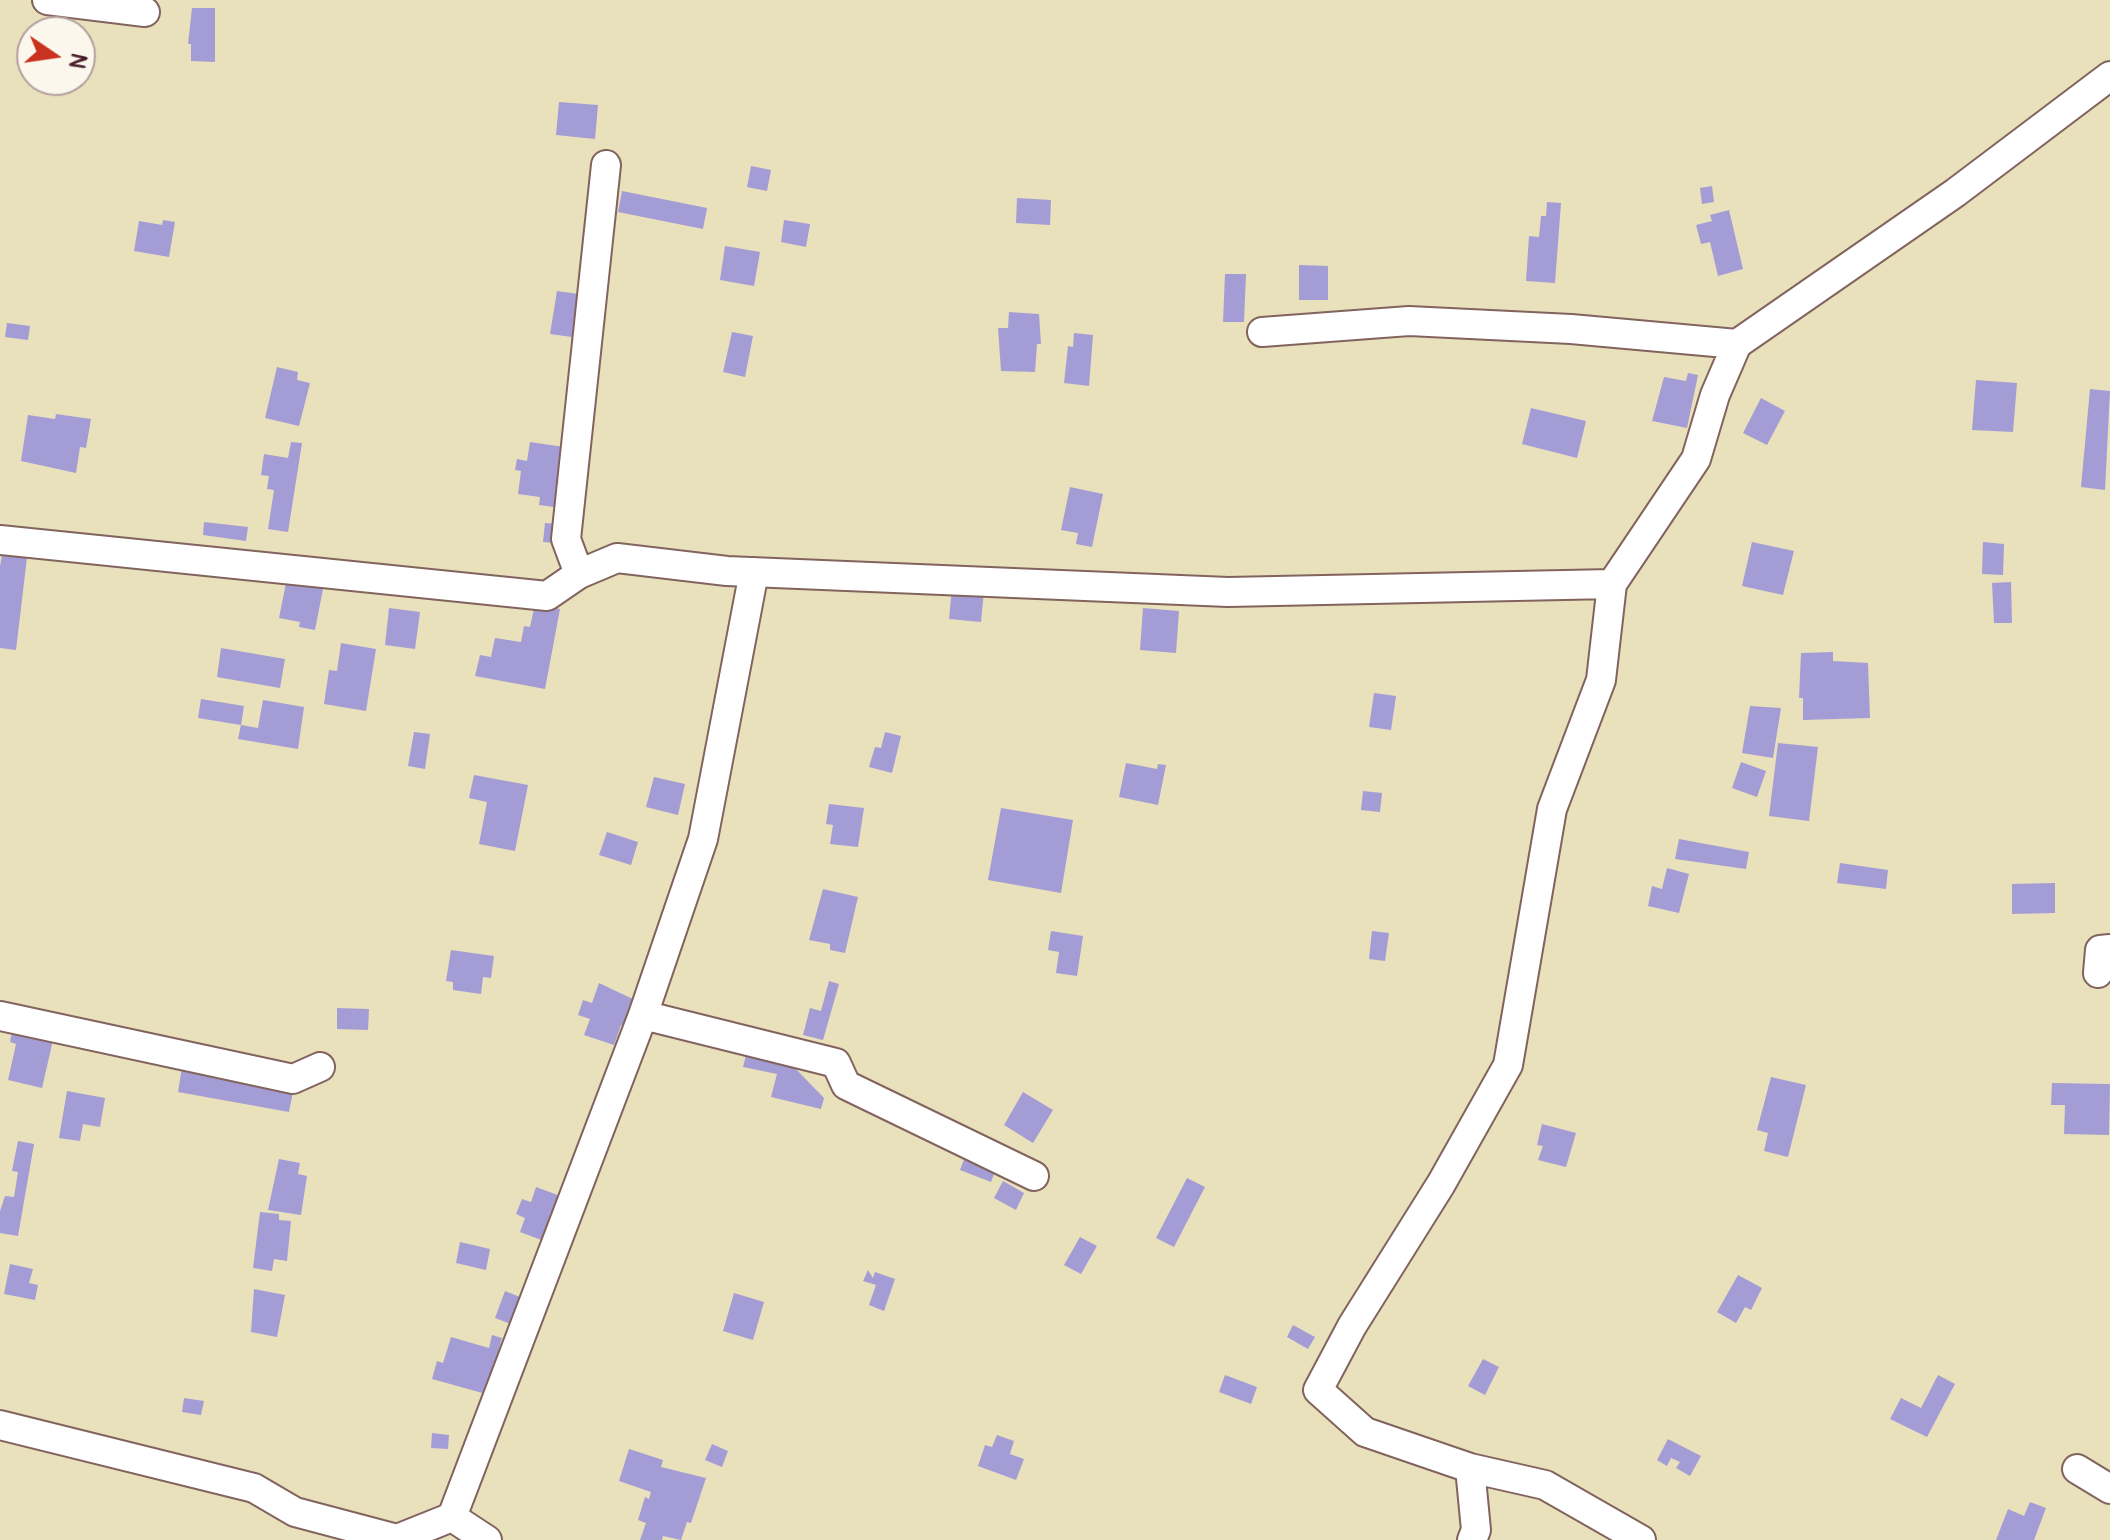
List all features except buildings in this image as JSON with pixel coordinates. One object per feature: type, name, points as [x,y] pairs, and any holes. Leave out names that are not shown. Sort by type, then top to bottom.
[{"type":"street","points":[[47,0],[145,12]]},
{"type":"street","points":[[1641,1540],[1545,1485],[1470,1468],[1365,1432],[1318,1390],[1352,1326],[1441,1184],[1508,1065],[1552,809],[1601,680],[1612,584],[1696,459],[1715,395],[1737,344],[1955,193],[2110,76]]},
{"type":"street","points":[[579,574],[566,539],[606,165]]},
{"type":"street","points":[[1262,332],[1409,321],[1571,329],[1737,344]]},
{"type":"street","points":[[0,540],[547,596],[579,574],[617,558],[754,572],[1228,592],[1612,584]]},
{"type":"street","points":[[0,1425],[254,1488],[295,1512],[397,1539],[452,1517],[643,1015],[703,839],[754,572]]},
{"type":"street","points":[[643,1015],[836,1063],[846,1085],[1034,1176]]},
{"type":"street","points":[[0,1016],[293,1079],[320,1067]]},
{"type":"street","points":[[1470,1468],[1476,1530],[1472,1540]]},
{"type":"street","points":[[2077,1469],[2110,1489]]},
{"type":"street","points":[[452,1517],[487,1540]]}]
